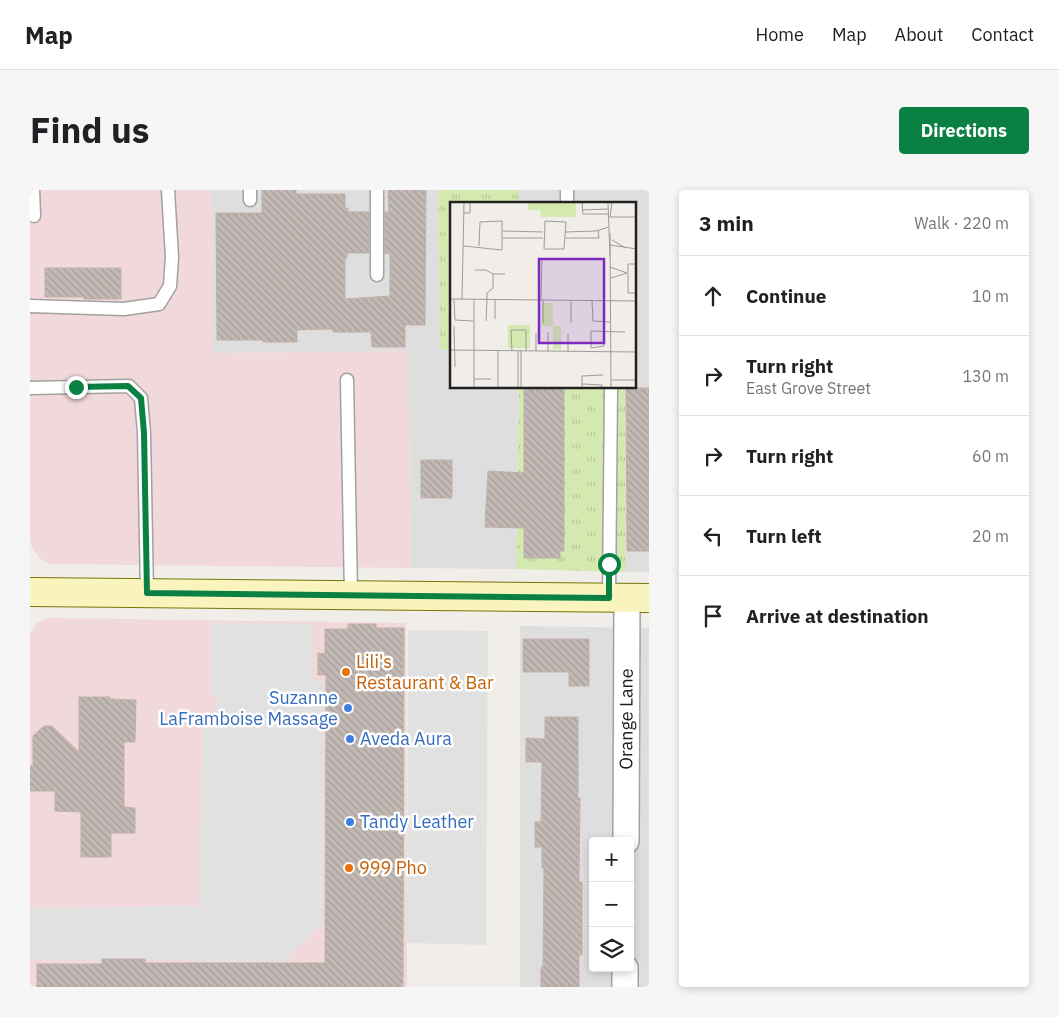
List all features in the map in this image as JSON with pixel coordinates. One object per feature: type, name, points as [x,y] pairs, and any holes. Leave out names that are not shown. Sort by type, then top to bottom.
[{"type":"street","points":[[30,592],[628,598]]},
{"type":"street","name":"Orange Lane","points":[[626,837],[628,598]]},
{"type":"street","points":[[625,972],[625,987]]},
{"type":"lane","points":[[33,190],[34,216]]},
{"type":"lane","points":[[30,306],[124,309],[160,304],[170,286],[172,256],[168,190]]},
{"type":"lane","points":[[377,190],[378,275]]},
{"type":"lane","points":[[347,380],[351,595]]},
{"type":"lane","points":[[30,388],[128,386],[141,398],[144,433],[147,593]]},
{"type":"lane","points":[[611,389],[628,598]]},
{"type":"shaded area","points":[[30,190],[212,190],[213,353],[408,351],[411,568],[50,564],[40,559],[32,547],[30,537]]},
{"type":"shaded area","points":[[212,190],[438,190],[440,349],[450,350],[450,389],[519,389],[516,569],[411,568],[408,351],[212,353]]},
{"type":"shaded area","points":[[519,190],[649,190],[649,572],[625,572],[625,389],[636,389],[636,202],[519,202]]},
{"type":"shaded area","points":[[50,618],[406,623],[407,987],[30,987],[30,635],[37,623]]},
{"type":"shaded area","points":[[212,623],[312,624],[312,679],[323,681],[322,924],[284,961],[30,960],[31,908],[199,906],[203,715],[217,714],[217,695],[211,695]]},
{"type":"shaded area","points":[[520,626],[649,628],[649,987],[520,987]]},
{"type":"shaded area","points":[[408,630],[488,631],[486,945],[407,943]]},
{"type":"green space","points":[[438,190],[519,190],[519,202],[450,202],[450,350],[440,349]]},
{"type":"green space","points":[[519,389],[625,389],[625,572],[516,569]]},
{"type":"building","points":[[262,190],[296,190],[296,194],[345,194],[345,208],[348,208],[348,212],[369,212],[369,253],[347,253],[347,258],[345,258],[345,299],[390,296],[390,254],[385,253],[385,212],[389,212],[388,190],[426,190],[425,325],[405,325],[405,347],[372,347],[371,332],[333,332],[333,329],[297,330],[297,342],[217,340],[216,213],[262,213]]},
{"type":"building","points":[[45,268],[121,268],[121,299],[45,297]]},
{"type":"building","points":[[649,388],[649,551],[627,551],[626,389]]},
{"type":"building","points":[[524,389],[564,389],[564,551],[560,551],[560,558],[524,558],[524,528],[485,527],[488,471],[524,473]]},
{"type":"building","points":[[421,460],[452,460],[452,498],[421,498]]},
{"type":"building","points":[[348,624],[376,624],[376,628],[404,628],[403,987],[37,987],[37,964],[102,964],[102,959],[145,959],[145,963],[325,963],[326,675],[318,675],[318,653],[325,654],[325,629],[348,629]]},
{"type":"building","points":[[523,639],[589,639],[589,686],[569,686],[569,672],[523,672]]},
{"type":"building","points":[[79,697],[110,697],[110,699],[136,700],[135,742],[124,742],[124,807],[135,808],[135,833],[111,833],[111,857],[81,857],[81,812],[55,811],[55,791],[30,791],[30,766],[33,766],[33,736],[44,726],[52,726],[79,752]]},
{"type":"building","points":[[545,717],[578,717],[578,798],[580,798],[579,882],[582,882],[582,955],[579,955],[579,987],[541,987],[544,868],[542,868],[542,847],[535,847],[535,822],[541,822],[542,762],[526,762],[526,738],[545,739]]},
{"type":"place","name":"Lili's Restaurant & Bar","points":[[346,672]]},
{"type":"place","name":"Suzanne LaFramboise Massage","points":[[348,708]]},
{"type":"place","name":"Aveda Aura","points":[[350,739]]},
{"type":"place","name":"Tandy Leather","points":[[350,822]]},
{"type":"place","name":"999 Pho","points":[[349,868]]},
{"type":"route","points":[[76,387],[128,386],[141,398],[144,433],[147,593],[609,598],[609,564]]}]
